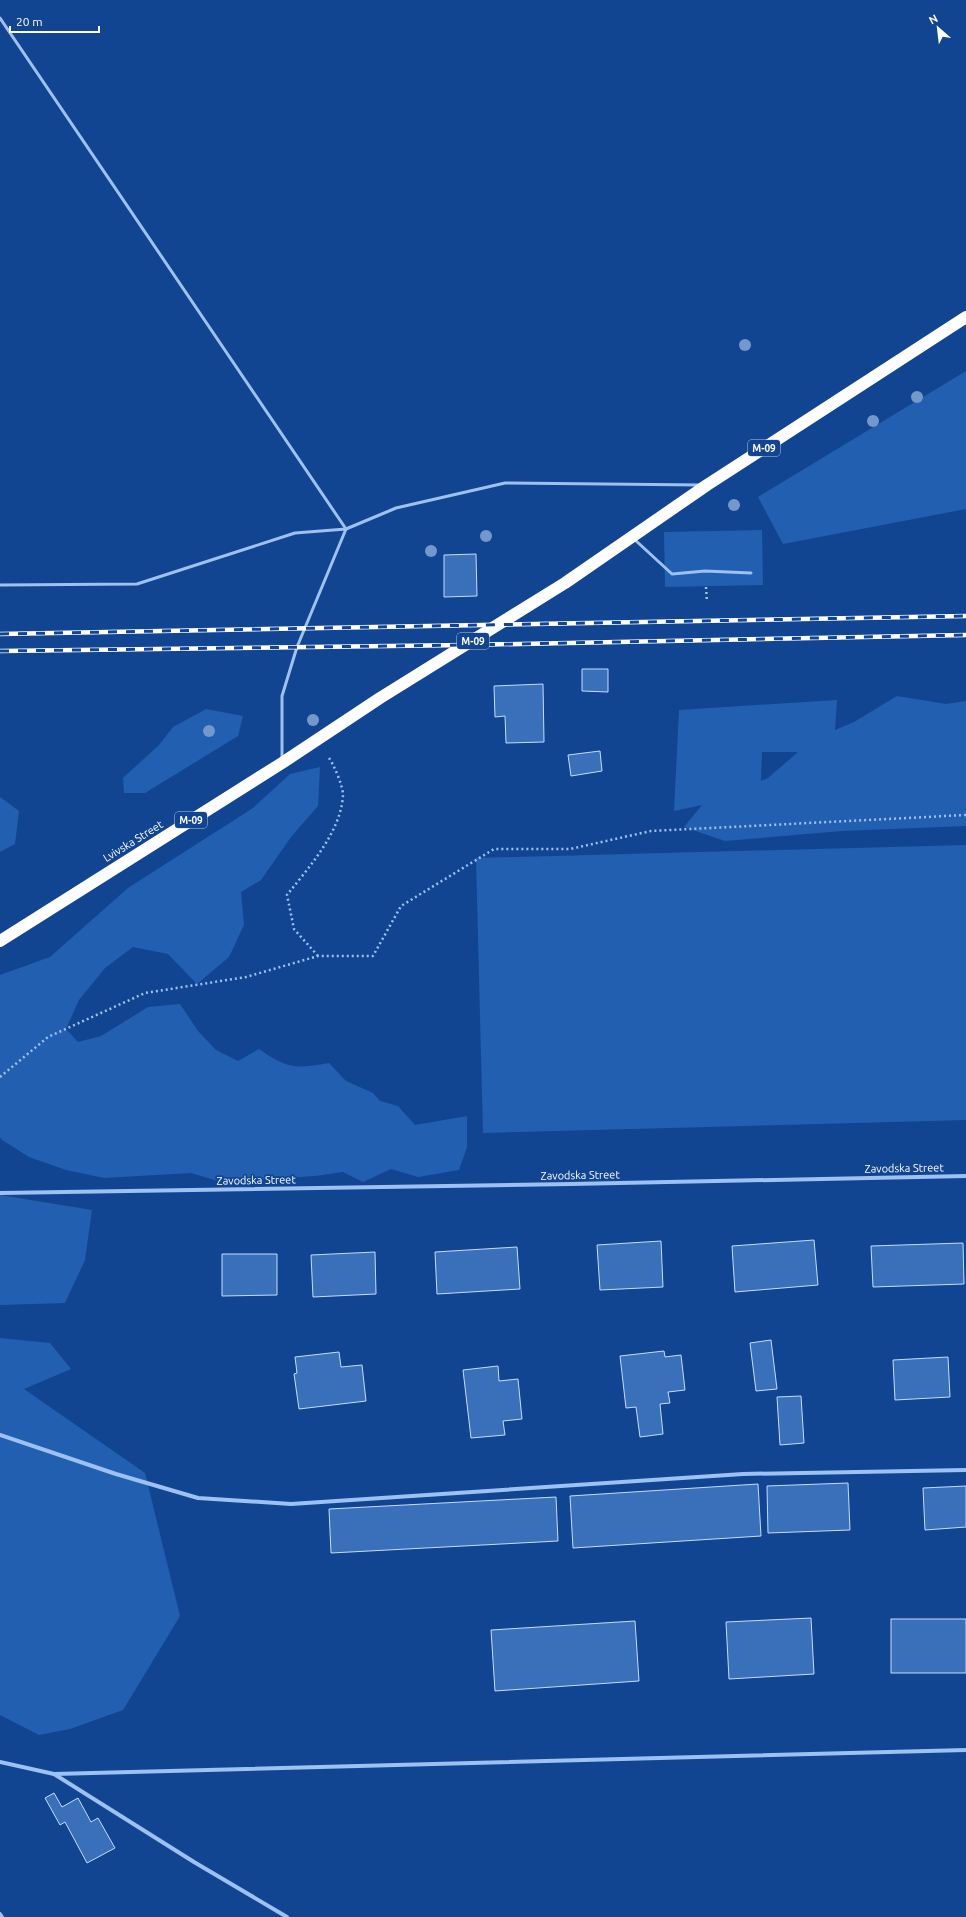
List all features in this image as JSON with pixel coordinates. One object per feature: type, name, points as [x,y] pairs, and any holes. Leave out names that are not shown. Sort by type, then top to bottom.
[{"type":"highway","name":"М-09","points":[[632,537],[707,485],[966,317]]},
{"type":"highway","name":"Lvivska Street","points":[[0,941],[282,764],[380,698],[565,583],[632,537]]},
{"type":"street","name":"Zavodska Street","points":[[0,1193],[966,1176]]},
{"type":"street","points":[[0,1435],[116,1474],[198,1498],[292,1504],[743,1474],[966,1470]]},
{"type":"street","points":[[0,1762],[54,1774],[966,1750]]},
{"type":"street","points":[[54,1774],[194,1862],[287,1917]]},
{"type":"lane","points":[[0,18],[346,529]]},
{"type":"lane","points":[[0,585],[138,584],[295,532],[346,529],[396,508],[505,482],[707,485]]},
{"type":"lane","points":[[282,764],[282,696],[297,647],[346,529]]},
{"type":"lane","points":[[632,537],[672,574],[705,571],[751,574]]},
{"type":"path","points":[[317,741],[333,764],[343,794],[334,828],[311,863],[287,895],[294,929],[318,956]]},
{"type":"path","points":[[0,1077],[48,1037],[145,993],[246,977],[318,956],[373,956],[401,906],[494,849],[570,849],[651,831],[966,815]]},
{"type":"shaded area","points":[[966,371],[966,509],[783,544],[758,497]]},
{"type":"shaded area","points":[[762,530],[763,585],[665,587],[664,532]]},
{"type":"shaded area","points":[[897,696],[946,704],[966,701],[966,826],[842,831],[725,841],[684,827],[702,805],[674,811],[679,710],[837,700],[835,730],[854,722]],"holes":[[[762,752],[798,752],[768,778],[761,781]]]},
{"type":"shaded area","points":[[206,709],[243,716],[238,736],[145,793],[124,793],[123,778],[159,745],[173,727]]},
{"type":"shaded area","points":[[320,767],[318,806],[291,837],[261,880],[241,892],[244,925],[229,957],[197,984],[168,954],[133,947],[105,968],[79,1000],[66,1029],[78,1042],[101,1036],[148,1007],[180,1004],[198,1031],[216,1050],[238,1061],[259,1049],[269,1056],[292,1066],[308,1066],[329,1063],[346,1081],[373,1093],[380,1101],[398,1106],[415,1125],[467,1116],[467,1147],[459,1170],[418,1177],[391,1169],[363,1182],[343,1172],[315,1176],[239,1181],[218,1181],[191,1173],[104,1178],[66,1170],[29,1157],[2,1140],[0,1137],[0,975],[50,957],[128,888],[253,808],[290,774]]},
{"type":"shaded area","points":[[0,797],[19,811],[15,844],[0,852]]},
{"type":"shaded area","points":[[966,845],[966,1120],[483,1133],[476,858]]},
{"type":"shaded area","points":[[0,1195],[92,1210],[85,1260],[65,1303],[0,1305]]},
{"type":"shaded area","points":[[0,1338],[50,1343],[71,1369],[24,1389],[145,1473],[180,1616],[123,1710],[70,1729],[39,1735],[0,1715]]},
{"type":"building","points":[[476,554],[477,596],[444,597],[444,555]]},
{"type":"building","points":[[582,669],[608,669],[608,692],[582,691]]},
{"type":"building","points":[[543,684],[544,742],[506,743],[505,716],[495,717],[494,686]]},
{"type":"building","points":[[600,751],[602,771],[571,776],[568,755]]},
{"type":"building","points":[[814,1240],[818,1285],[735,1292],[732,1246]]},
{"type":"building","points":[[661,1241],[663,1287],[600,1290],[597,1245]]},
{"type":"building","points":[[963,1243],[964,1284],[873,1287],[871,1246]]},
{"type":"building","points":[[517,1247],[520,1289],[437,1294],[435,1252]]},
{"type":"building","points":[[375,1252],[376,1294],[313,1297],[311,1255]]},
{"type":"building","points":[[222,1254],[277,1254],[277,1295],[222,1296]]},
{"type":"building","points":[[771,1340],[777,1389],[756,1391],[750,1343]]},
{"type":"building","points":[[664,1351],[665,1357],[681,1355],[685,1390],[668,1392],[670,1403],[660,1404],[663,1434],[640,1437],[636,1407],[626,1408],[620,1356]]},
{"type":"building","points":[[339,1352],[341,1367],[362,1365],[366,1401],[299,1409],[294,1374],[297,1373],[295,1357]]},
{"type":"building","points":[[948,1357],[950,1397],[895,1400],[893,1360]]},
{"type":"building","points":[[498,1366],[499,1381],[518,1379],[522,1419],[503,1421],[505,1435],[471,1438],[463,1370]]},
{"type":"building","points":[[801,1396],[804,1443],[780,1445],[777,1397]]},
{"type":"building","points":[[848,1483],[850,1530],[768,1533],[767,1486]]},
{"type":"building","points":[[758,1484],[761,1536],[573,1548],[570,1496]]},
{"type":"building","points":[[966,1486],[966,1527],[925,1530],[923,1488]]},
{"type":"building","points":[[556,1497],[558,1541],[331,1553],[329,1509]]},
{"type":"building","points":[[811,1618],[814,1674],[729,1679],[726,1622]]},
{"type":"building","points":[[891,1619],[966,1619],[966,1673],[891,1673]]},
{"type":"building","points":[[635,1621],[639,1681],[495,1691],[491,1630]]},
{"type":"building","points":[[54,1793],[62,1807],[78,1798],[91,1822],[98,1818],[115,1848],[87,1863],[65,1822],[60,1825],[45,1798]]},
{"type":"railway","points":[[0,634],[966,616]]},
{"type":"railway","points":[[0,651],[466,645],[966,635]]}]
